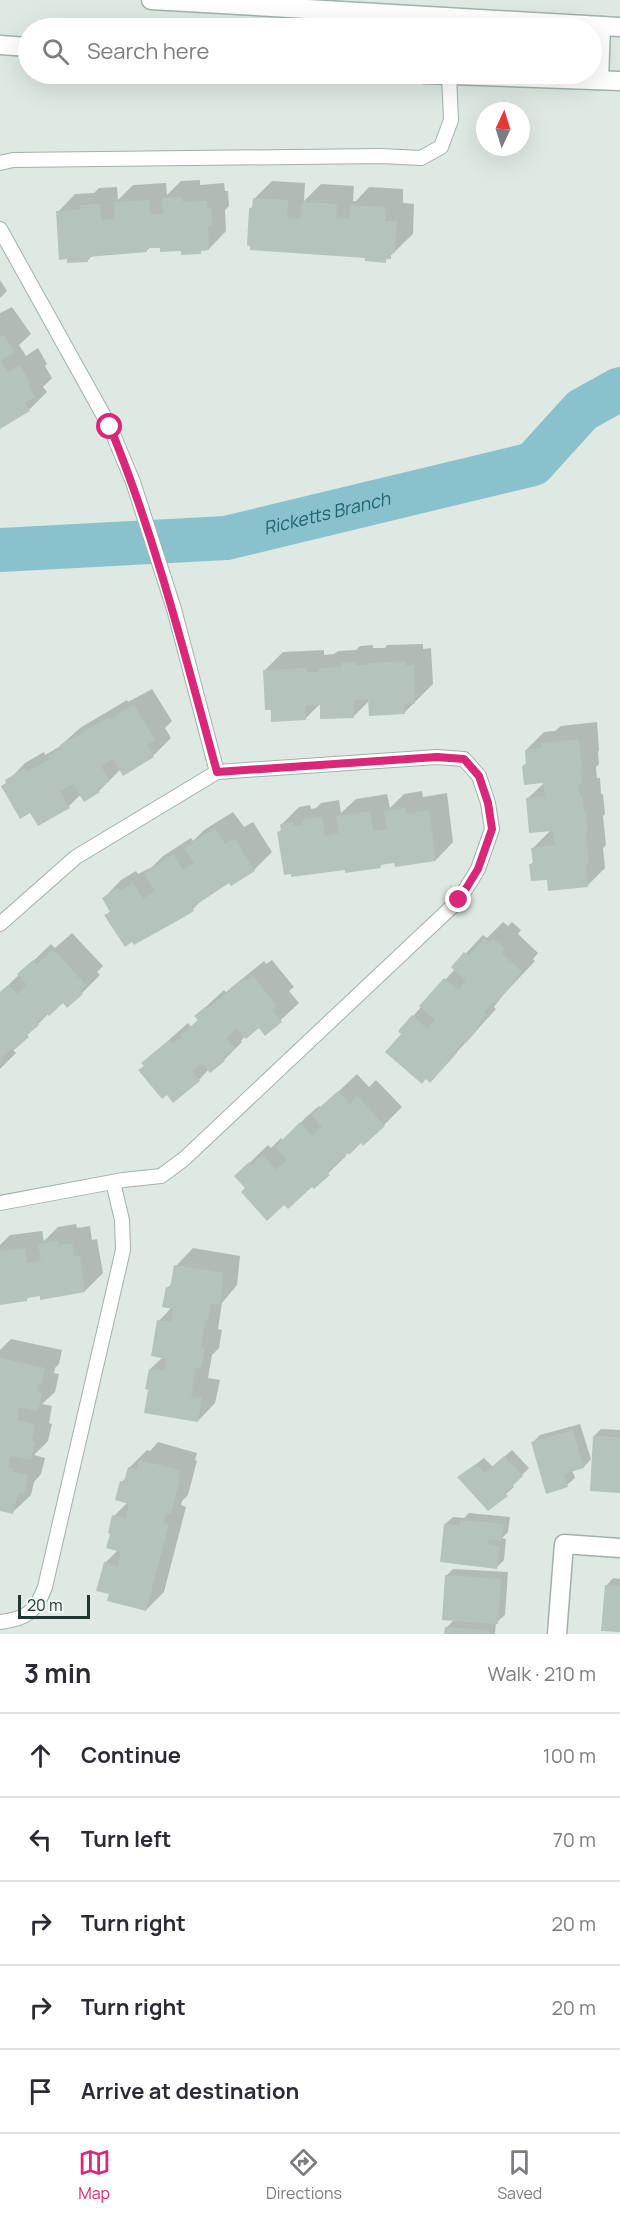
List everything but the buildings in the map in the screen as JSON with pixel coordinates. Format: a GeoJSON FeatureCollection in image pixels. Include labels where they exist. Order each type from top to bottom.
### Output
{"type":"FeatureCollection","features":[{"type":"Feature","properties":{"kind":"main road"},"geometry":{"type":"LineString","coordinates":[[151,0],[463,18]]}},
{"type":"Feature","properties":{"kind":"main road"},"geometry":{"type":"LineString","coordinates":[[602,26],[620,27]]}},
{"type":"Feature","properties":{"kind":"main road"},"geometry":{"type":"LineString","coordinates":[[0,45],[18,46]]}},
{"type":"Feature","properties":{"kind":"main road"},"geometry":{"type":"LineString","coordinates":[[602,80],[620,81]]}},
{"type":"Feature","properties":{"kind":"main road"},"geometry":{"type":"LineString","coordinates":[[557,1634],[564,1544],[620,1548]]}},
{"type":"Feature","properties":{"kind":"lane"},"geometry":{"type":"LineString","coordinates":[[0,163],[13,160],[381,156],[421,158],[441,147],[451,120],[449,84]]}},
{"type":"Feature","properties":{"kind":"lane"},"geometry":{"type":"LineString","coordinates":[[0,229],[110,427],[133,482],[174,609],[217,772]]}},
{"type":"Feature","properties":{"kind":"lane"},"geometry":{"type":"LineString","coordinates":[[0,924],[76,857],[217,772],[437,757],[464,759],[479,776],[488,803],[492,829],[478,869],[459,900],[184,1159],[161,1176],[113,1182],[0,1203]]}},
{"type":"Feature","properties":{"kind":"lane"},"geometry":{"type":"LineString","coordinates":[[0,1622],[18,1620],[34,1610],[45,1587],[123,1250],[122,1220],[113,1182]]}},
{"type":"Feature","properties":{"kind":"waterway","name":"Ricketts Branch"},"geometry":{"type":"LineString","coordinates":[[0,550],[226,538],[533,464],[582,410],[620,389]]}},
{"type":"Feature","properties":{"kind":"route"},"geometry":{"type":"LineString","coordinates":[[110,427],[133,482],[174,609],[217,772],[437,757],[464,759],[479,776],[488,803],[492,829],[478,869],[459,900]]}}]}
